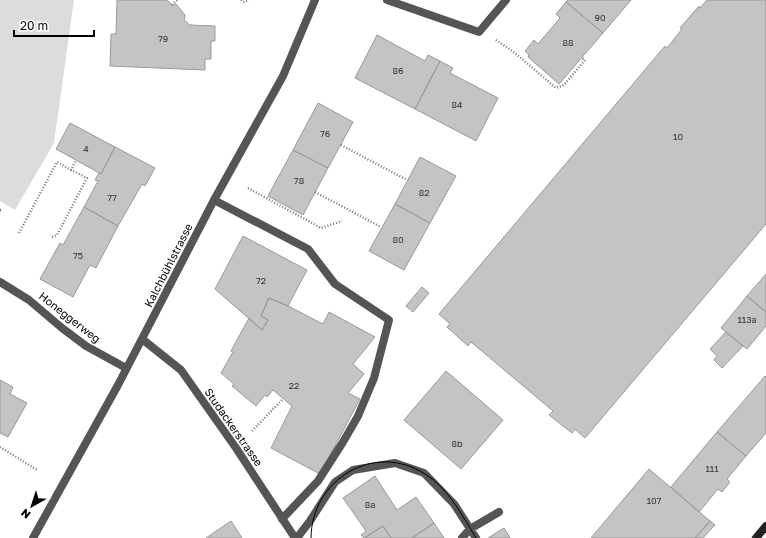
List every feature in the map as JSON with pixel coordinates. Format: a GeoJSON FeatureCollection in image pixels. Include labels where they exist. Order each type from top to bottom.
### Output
{"type":"FeatureCollection","features":[{"type":"Feature","properties":{"kind":"main road"},"geometry":{"type":"LineString","coordinates":[[756,538],[766,526]]}},
{"type":"Feature","properties":{"kind":"street","name":"Kalchbühlstrasse"},"geometry":{"type":"LineString","coordinates":[[33,538],[142,339],[214,200],[283,76],[315,0]]}},
{"type":"Feature","properties":{"kind":"street"},"geometry":{"type":"LineString","coordinates":[[387,0],[479,32],[506,0]]}},
{"type":"Feature","properties":{"kind":"street"},"geometry":{"type":"LineString","coordinates":[[214,200],[308,249],[336,284],[388,320],[374,378],[358,416],[318,481],[282,519]]}},
{"type":"Feature","properties":{"kind":"street","name":"Honeggerweg"},"geometry":{"type":"LineString","coordinates":[[0,282],[29,300],[86,346],[126,368]]}},
{"type":"Feature","properties":{"kind":"street","name":"Studackerstrasse"},"geometry":{"type":"LineString","coordinates":[[142,339],[181,370],[236,448],[296,538]]}},
{"type":"Feature","properties":{"kind":"street"},"geometry":{"type":"LineString","coordinates":[[296,538],[310,521],[335,482],[353,470],[395,463],[424,473],[454,504],[476,538]]}},
{"type":"Feature","properties":{"kind":"street"},"geometry":{"type":"LineString","coordinates":[[462,538],[470,529],[498,512]]}},
{"type":"Feature","properties":{"kind":"path"},"geometry":{"type":"LineString","coordinates":[[172,4],[177,0]]}},
{"type":"Feature","properties":{"kind":"path"},"geometry":{"type":"LineString","coordinates":[[241,0],[243,2],[249,0]]}},
{"type":"Feature","properties":{"kind":"path"},"geometry":{"type":"LineString","coordinates":[[481,29],[516,53],[556,88],[564,85],[585,60],[582,58]]}},
{"type":"Feature","properties":{"kind":"path"},"geometry":{"type":"LineString","coordinates":[[341,145],[407,180]]}},
{"type":"Feature","properties":{"kind":"path"},"geometry":{"type":"LineString","coordinates":[[71,170],[76,160]]}},
{"type":"Feature","properties":{"kind":"path"},"geometry":{"type":"LineString","coordinates":[[19,233],[57,162],[88,178],[58,235],[52,237]]}},
{"type":"Feature","properties":{"kind":"path"},"geometry":{"type":"LineString","coordinates":[[248,188],[321,228],[342,221]]}},
{"type":"Feature","properties":{"kind":"path"},"geometry":{"type":"LineString","coordinates":[[316,192],[381,227]]}},
{"type":"Feature","properties":{"kind":"path"},"geometry":{"type":"LineString","coordinates":[[252,431],[283,399]]}},
{"type":"Feature","properties":{"kind":"path"},"geometry":{"type":"LineString","coordinates":[[0,447],[37,470]]}},
{"type":"Feature","properties":{"kind":"shaded area"},"geometry":{"type":"Polygon","coordinates":[[[0,0],[74,0],[54,143],[15,210],[0,201],[0,0]]]}},
{"type":"Feature","properties":{"kind":"building"},"geometry":{"type":"Polygon","coordinates":[[[117,0],[167,0],[172,5],[176,4],[185,15],[184,20],[190,25],[215,26],[215,41],[211,41],[211,59],[205,59],[205,70],[110,66],[111,34],[116,34],[117,0]]]}},
{"type":"Feature","properties":{"kind":"building"},"geometry":{"type":"Polygon","coordinates":[[[568,0],[631,0],[603,33],[566,2],[568,0]]]}},
{"type":"Feature","properties":{"kind":"building"},"geometry":{"type":"Polygon","coordinates":[[[707,0],[766,0],[766,224],[585,438],[575,429],[572,433],[549,415],[553,411],[471,342],[468,346],[447,327],[450,324],[439,314],[665,46],[667,48],[682,29],[680,28],[699,6],[700,8],[707,0]]]}},
{"type":"Feature","properties":{"kind":"building"},"geometry":{"type":"Polygon","coordinates":[[[566,2],[603,33],[559,84],[528,57],[529,55],[525,51],[534,40],[538,44],[560,18],[556,14],[566,2]]]}},
{"type":"Feature","properties":{"kind":"building"},"geometry":{"type":"Polygon","coordinates":[[[377,35],[425,61],[428,55],[440,61],[415,109],[355,78],[377,35]]]}},
{"type":"Feature","properties":{"kind":"building"},"geometry":{"type":"Polygon","coordinates":[[[440,61],[453,68],[450,73],[498,98],[476,141],[415,109],[440,61]]]}},
{"type":"Feature","properties":{"kind":"building"},"geometry":{"type":"Polygon","coordinates":[[[318,103],[353,122],[328,168],[293,150],[318,103]]]}},
{"type":"Feature","properties":{"kind":"building"},"geometry":{"type":"Polygon","coordinates":[[[70,123],[115,147],[101,174],[56,149],[70,123]]]}},
{"type":"Feature","properties":{"kind":"building"},"geometry":{"type":"Polygon","coordinates":[[[115,147],[155,168],[145,186],[142,184],[118,226],[84,207],[98,181],[95,180],[99,173],[101,174],[115,147]]]}},
{"type":"Feature","properties":{"kind":"building"},"geometry":{"type":"Polygon","coordinates":[[[293,150],[328,168],[303,215],[268,196],[293,150]]]}},
{"type":"Feature","properties":{"kind":"building"},"geometry":{"type":"Polygon","coordinates":[[[420,157],[456,176],[430,223],[395,204],[420,157]]]}},
{"type":"Feature","properties":{"kind":"building"},"geometry":{"type":"Polygon","coordinates":[[[395,204],[430,223],[404,270],[369,251],[395,204]]]}},
{"type":"Feature","properties":{"kind":"building"},"geometry":{"type":"Polygon","coordinates":[[[84,207],[118,226],[96,268],[90,265],[73,297],[40,279],[60,243],[63,245],[84,207]]]}},
{"type":"Feature","properties":{"kind":"building"},"geometry":{"type":"Polygon","coordinates":[[[243,236],[307,270],[288,306],[269,298],[261,316],[268,320],[262,330],[215,289],[243,236]]]}},
{"type":"Feature","properties":{"kind":"building"},"geometry":{"type":"Polygon","coordinates":[[[766,274],[766,312],[747,296],[766,274]]]}},
{"type":"Feature","properties":{"kind":"building"},"geometry":{"type":"Polygon","coordinates":[[[422,287],[429,293],[413,312],[406,306],[422,287]]]}},
{"type":"Feature","properties":{"kind":"building"},"geometry":{"type":"Polygon","coordinates":[[[747,296],[766,312],[766,326],[747,349],[721,328],[747,296]]]}},
{"type":"Feature","properties":{"kind":"building"},"geometry":{"type":"Polygon","coordinates":[[[269,298],[323,324],[329,312],[375,337],[353,364],[364,374],[348,393],[360,399],[320,474],[271,448],[292,406],[273,390],[267,397],[265,395],[256,406],[232,386],[234,384],[221,373],[249,318],[262,330],[268,320],[261,316],[269,298]]]}},
{"type":"Feature","properties":{"kind":"building"},"geometry":{"type":"Polygon","coordinates":[[[726,332],[743,346],[722,368],[714,360],[717,356],[710,349],[726,332]]]}},
{"type":"Feature","properties":{"kind":"building"},"geometry":{"type":"Polygon","coordinates":[[[446,371],[503,420],[461,469],[404,420],[446,371]]]}},
{"type":"Feature","properties":{"kind":"building"},"geometry":{"type":"Polygon","coordinates":[[[765,376],[766,433],[746,456],[717,432],[765,376]]]}},
{"type":"Feature","properties":{"kind":"building"},"geometry":{"type":"Polygon","coordinates":[[[0,380],[13,387],[10,394],[27,403],[8,437],[0,433],[0,380]]]}},
{"type":"Feature","properties":{"kind":"building"},"geometry":{"type":"Polygon","coordinates":[[[717,432],[746,456],[727,479],[730,482],[722,492],[718,489],[699,512],[671,487],[717,432]]]}},
{"type":"Feature","properties":{"kind":"building"},"geometry":{"type":"Polygon","coordinates":[[[649,469],[710,521],[695,538],[591,538],[649,469]]]}},
{"type":"Feature","properties":{"kind":"building"},"geometry":{"type":"Polygon","coordinates":[[[375,476],[397,510],[416,497],[434,523],[412,538],[391,538],[383,526],[364,538],[361,535],[366,531],[343,498],[375,476]]]}},
{"type":"Feature","properties":{"kind":"building"},"geometry":{"type":"Polygon","coordinates":[[[231,521],[242,538],[206,538],[231,521]]]}},
{"type":"Feature","properties":{"kind":"building"},"geometry":{"type":"Polygon","coordinates":[[[710,521],[715,525],[703,538],[695,538],[710,521]]]}},
{"type":"Feature","properties":{"kind":"building"},"geometry":{"type":"Polygon","coordinates":[[[434,523],[444,538],[412,538],[434,523]]]}},
{"type":"Feature","properties":{"kind":"building"},"geometry":{"type":"Polygon","coordinates":[[[383,526],[391,538],[365,538],[383,526]]]}},
{"type":"Feature","properties":{"kind":"building"},"geometry":{"type":"Polygon","coordinates":[[[504,528],[510,538],[488,538],[504,528]]]}},
{"type":"Feature","properties":{"kind":"tram line"},"geometry":{"type":"LineString","coordinates":[[311,538],[314,517],[322,499],[334,484],[349,472],[367,464],[386,462],[405,465],[425,474],[433,480],[448,494],[476,538]]}}]}
